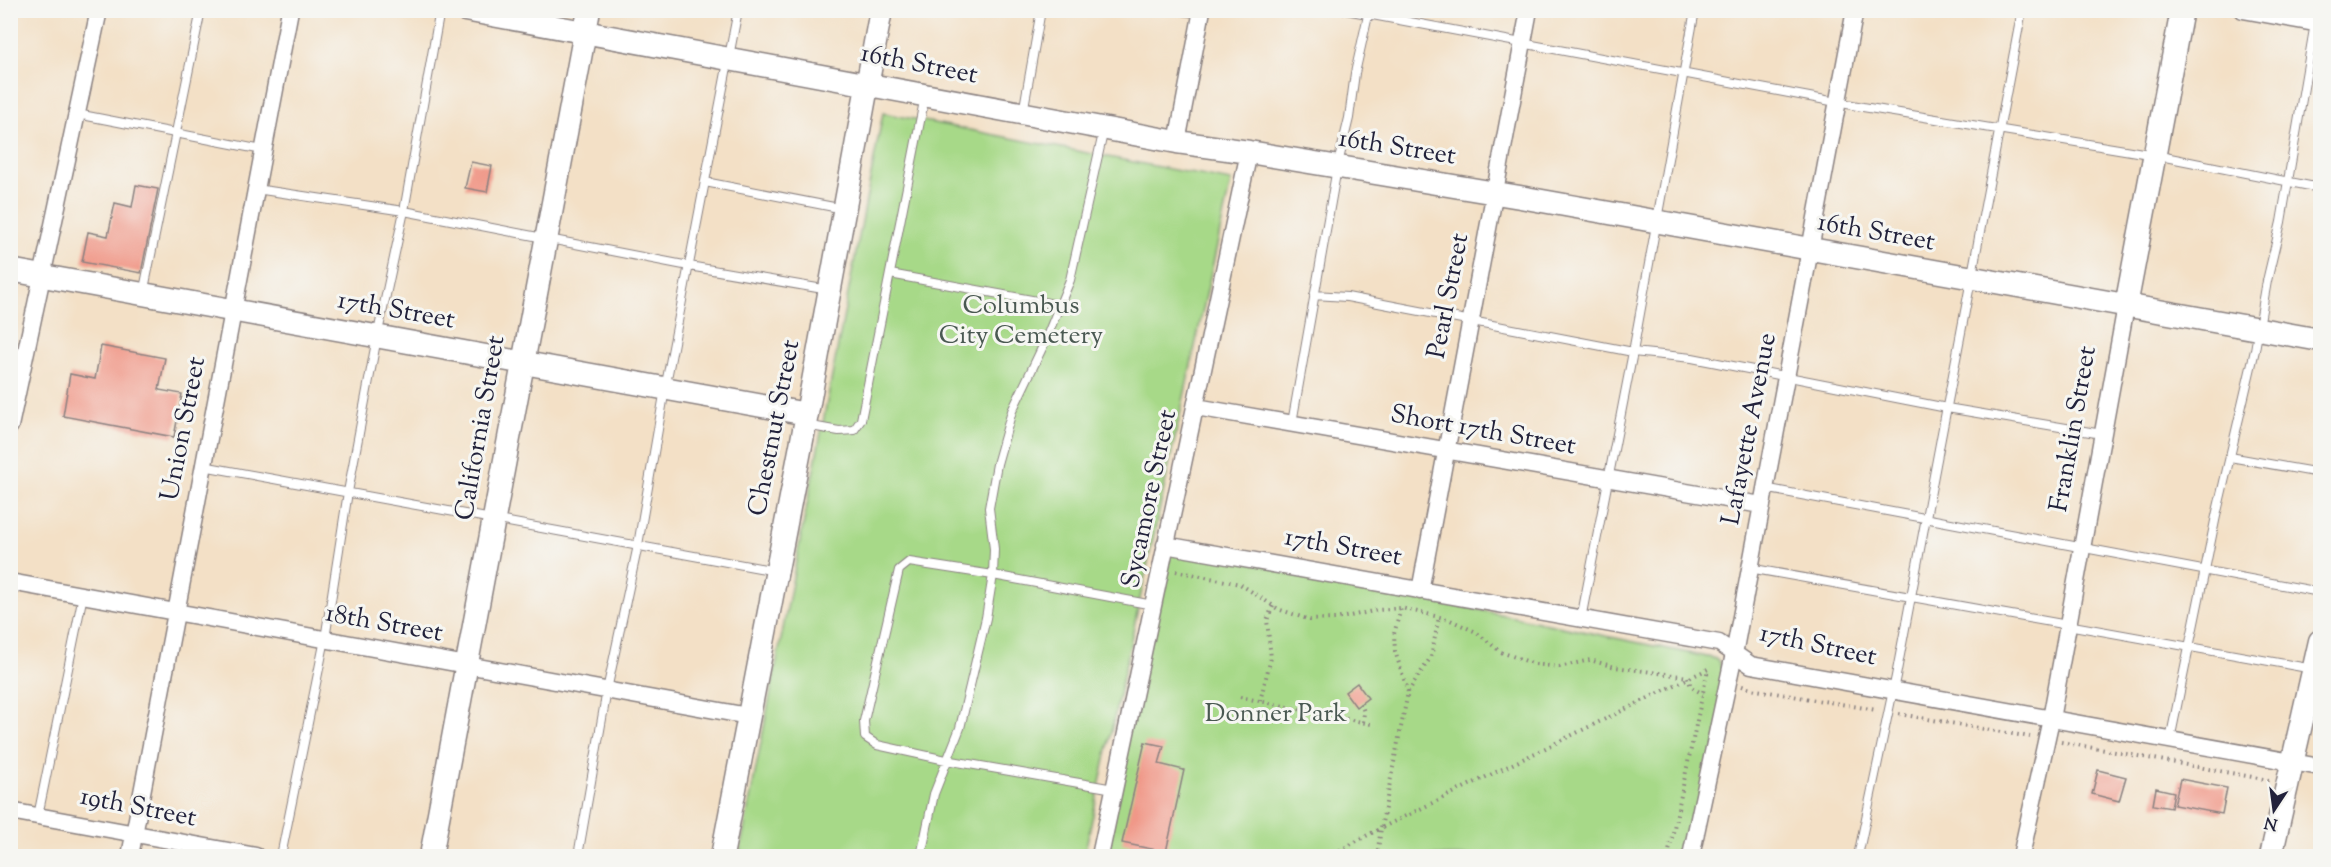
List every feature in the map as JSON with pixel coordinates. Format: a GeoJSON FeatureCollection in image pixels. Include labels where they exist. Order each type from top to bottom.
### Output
{"type":"FeatureCollection","features":[{"type":"Feature","properties":{"kind":"street"},"geometry":{"type":"LineString","coordinates":[[10,426],[99,10]]}},
{"type":"Feature","properties":{"kind":"street","name":"Union Street"},"geometry":{"type":"LineString","coordinates":[[130,856],[290,10]]}},
{"type":"Feature","properties":{"kind":"street","name":"16th Street"},"geometry":{"type":"LineString","coordinates":[[465,10],[587,21],[729,58],[1104,129],[1494,193],[2320,340]]}},
{"type":"Feature","properties":{"kind":"street","name":"Chestnut Street"},"geometry":{"type":"LineString","coordinates":[[722,856],[806,419],[881,10]]}},
{"type":"Feature","properties":{"kind":"street","name":"Pearl Street"},"geometry":{"type":"LineString","coordinates":[[1420,591],[1529,10]]}},
{"type":"Feature","properties":{"kind":"street","name":"Lafayette Avenue"},"geometry":{"type":"LineString","coordinates":[[1691,856],[1734,654],[1855,10]]}},
{"type":"Feature","properties":{"kind":"street","name":"Franklin Street"},"geometry":{"type":"LineString","coordinates":[[2021,856],[2051,718],[2182,10]]}},
{"type":"Feature","properties":{"kind":"street"},"geometry":{"type":"LineString","coordinates":[[2243,10],[2318,24]]}},
{"type":"Feature","properties":{"kind":"street"},"geometry":{"type":"LineString","coordinates":[[1177,142],[1201,12]]}},
{"type":"Feature","properties":{"kind":"street","name":"California Street"},"geometry":{"type":"LineString","coordinates":[[431,856],[587,21]]}},
{"type":"Feature","properties":{"kind":"street","name":"Sycamore Street"},"geometry":{"type":"LineString","coordinates":[[1100,856],[1249,152]]}},
{"type":"Feature","properties":{"kind":"street","name":"17th Street"},"geometry":{"type":"LineString","coordinates":[[10,270],[665,389],[806,419]]}},
{"type":"Feature","properties":{"kind":"street","name":"Short 17th Street"},"geometry":{"type":"LineString","coordinates":[[1196,407],[1609,478],[1762,496]]}},
{"type":"Feature","properties":{"kind":"street","name":"17th Street"},"geometry":{"type":"LineString","coordinates":[[1165,545],[1719,643],[1751,665],[2320,767]]}},
{"type":"Feature","properties":{"kind":"street","name":"18th Street"},"geometry":{"type":"LineString","coordinates":[[10,582],[748,716]]}},
{"type":"Feature","properties":{"kind":"street"},"geometry":{"type":"LineString","coordinates":[[2271,856],[2320,641]]}},
{"type":"Feature","properties":{"kind":"street","name":"19th Street"},"geometry":{"type":"LineString","coordinates":[[10,811],[256,856]]}},
{"type":"Feature","properties":{"kind":"lane"},"geometry":{"type":"LineString","coordinates":[[143,295],[201,10]]}},
{"type":"Feature","properties":{"kind":"lane"},"geometry":{"type":"LineString","coordinates":[[281,856],[325,639],[348,492],[377,337],[404,211],[440,10]]}},
{"type":"Feature","properties":{"kind":"lane"},"geometry":{"type":"LineString","coordinates":[[578,856],[607,690],[638,545],[665,389],[738,10]]}},
{"type":"Feature","properties":{"kind":"lane"},"geometry":{"type":"LineString","coordinates":[[1023,113],[1041,10]]}},
{"type":"Feature","properties":{"kind":"lane"},"geometry":{"type":"LineString","coordinates":[[1177,10],[1201,12]]}},
{"type":"Feature","properties":{"kind":"lane"},"geometry":{"type":"LineString","coordinates":[[1346,10],[1838,102],[2155,155],[2320,188]]}},
{"type":"Feature","properties":{"kind":"lane"},"geometry":{"type":"LineString","coordinates":[[1581,619],[1633,352],[1695,10]]}},
{"type":"Feature","properties":{"kind":"lane"},"geometry":{"type":"LineString","coordinates":[[1858,856],[1893,691],[2022,10]]}},
{"type":"Feature","properties":{"kind":"lane"},"geometry":{"type":"LineString","coordinates":[[1292,423],[1337,168],[1369,13]]}},
{"type":"Feature","properties":{"kind":"lane"},"geometry":{"type":"LineString","coordinates":[[2170,740],[2205,569],[2259,329],[2318,24]]}},
{"type":"Feature","properties":{"kind":"lane"},"geometry":{"type":"LineString","coordinates":[[806,419],[839,431],[854,430],[861,420],[925,95]]}},
{"type":"Feature","properties":{"kind":"lane"},"geometry":{"type":"LineString","coordinates":[[77,114],[263,150]]}},
{"type":"Feature","properties":{"kind":"lane"},"geometry":{"type":"LineString","coordinates":[[921,856],[934,794],[960,728],[986,618],[993,575],[994,549],[989,508],[996,464],[1012,411],[1070,280],[1104,129]]}},
{"type":"Feature","properties":{"kind":"lane"},"geometry":{"type":"LineString","coordinates":[[705,182],[844,209]]}},
{"type":"Feature","properties":{"kind":"lane"},"geometry":{"type":"LineString","coordinates":[[256,189],[404,211],[689,266],[830,290]]}},
{"type":"Feature","properties":{"kind":"lane"},"geometry":{"type":"LineString","coordinates":[[890,274],[1059,305]]}},
{"type":"Feature","properties":{"kind":"lane"},"geometry":{"type":"LineString","coordinates":[[1314,295],[1347,297],[1633,352],[1692,358],[1947,408],[2102,434]]}},
{"type":"Feature","properties":{"kind":"lane"},"geometry":{"type":"LineString","coordinates":[[2230,457],[2320,473]]}},
{"type":"Feature","properties":{"kind":"lane"},"geometry":{"type":"LineString","coordinates":[[203,466],[776,571]]}},
{"type":"Feature","properties":{"kind":"lane"},"geometry":{"type":"LineString","coordinates":[[1762,496],[1926,518],[2320,591]]}},
{"type":"Feature","properties":{"kind":"lane"},"geometry":{"type":"LineString","coordinates":[[1114,789],[946,760],[878,745],[866,737],[864,721],[899,570],[909,562],[1153,605]]}},
{"type":"Feature","properties":{"kind":"lane"},"geometry":{"type":"LineString","coordinates":[[1749,568],[2314,669]]}},
{"type":"Feature","properties":{"kind":"lane"},"geometry":{"type":"LineString","coordinates":[[38,816],[83,595]]}},
{"type":"Feature","properties":{"kind":"path"},"geometry":{"type":"LineString","coordinates":[[1158,580],[1173,583],[1176,570],[1233,582],[1240,584],[1274,606],[1310,620],[1336,619],[1378,610],[1401,608],[1439,617],[1476,632],[1501,652],[1535,664],[1559,666],[1590,660],[1615,667],[1688,677]]}},
{"type":"Feature","properties":{"kind":"path"},"geometry":{"type":"LineString","coordinates":[[1260,701],[1271,658],[1267,620],[1274,606]]}},
{"type":"Feature","properties":{"kind":"path"},"geometry":{"type":"LineString","coordinates":[[1401,608],[1394,634],[1395,651],[1408,692]]}},
{"type":"Feature","properties":{"kind":"path"},"geometry":{"type":"LineString","coordinates":[[1377,856],[1408,692],[1431,657],[1439,617]]}},
{"type":"Feature","properties":{"kind":"path"},"geometry":{"type":"LineString","coordinates":[[1329,856],[1381,828],[1708,669],[1668,856]]}},
{"type":"Feature","properties":{"kind":"path"},"geometry":{"type":"LineString","coordinates":[[1688,677],[1692,687],[1703,694]]}},
{"type":"Feature","properties":{"kind":"path"},"geometry":{"type":"LineString","coordinates":[[1240,697],[1371,724]]}},
{"type":"Feature","properties":{"kind":"path"},"geometry":{"type":"LineString","coordinates":[[1361,703],[1364,712],[1363,722]]}},
{"type":"Feature","properties":{"kind":"green space","name":"Columbus City Cemetery"},"geometry":{"type":"Polygon","coordinates":[[[883,113],[1231,181],[1084,856],[739,856],[883,113]]]}},
{"type":"Feature","properties":{"kind":"green space","name":"Donner Park"},"geometry":{"type":"Polygon","coordinates":[[[1165,545],[1717,659],[1729,681],[1691,856],[1099,856],[1165,545]]]}},
{"type":"Feature","properties":{"kind":"building"},"geometry":{"type":"Polygon","coordinates":[[[471,162],[492,166],[487,192],[465,188],[471,162]]]}},
{"type":"Feature","properties":{"kind":"building"},"geometry":{"type":"Polygon","coordinates":[[[136,185],[158,189],[141,273],[82,262],[88,232],[108,236],[115,203],[132,207],[136,185]]]}},
{"type":"Feature","properties":{"kind":"building"},"geometry":{"type":"Polygon","coordinates":[[[101,346],[165,358],[159,390],[182,394],[174,437],[63,416],[70,374],[95,379],[101,346]]]}},
{"type":"Feature","properties":{"kind":"building"},"geometry":{"type":"Polygon","coordinates":[[[1357,683],[1368,698],[1356,707],[1345,692],[1357,683]]]}},
{"type":"Feature","properties":{"kind":"building"},"geometry":{"type":"Polygon","coordinates":[[[1145,742],[1164,746],[1159,764],[1184,770],[1166,852],[1122,843],[1145,742]]]}},
{"type":"Feature","properties":{"kind":"building"},"geometry":{"type":"Polygon","coordinates":[[[2098,770],[2126,777],[2119,801],[2092,794],[2098,770]]]}},
{"type":"Feature","properties":{"kind":"building"},"geometry":{"type":"Polygon","coordinates":[[[2180,779],[2227,788],[2222,814],[2174,805],[2180,779]]]}},
{"type":"Feature","properties":{"kind":"building"},"geometry":{"type":"Polygon","coordinates":[[[2156,788],[2174,792],[2171,808],[2153,805],[2156,788]]]}}]}
